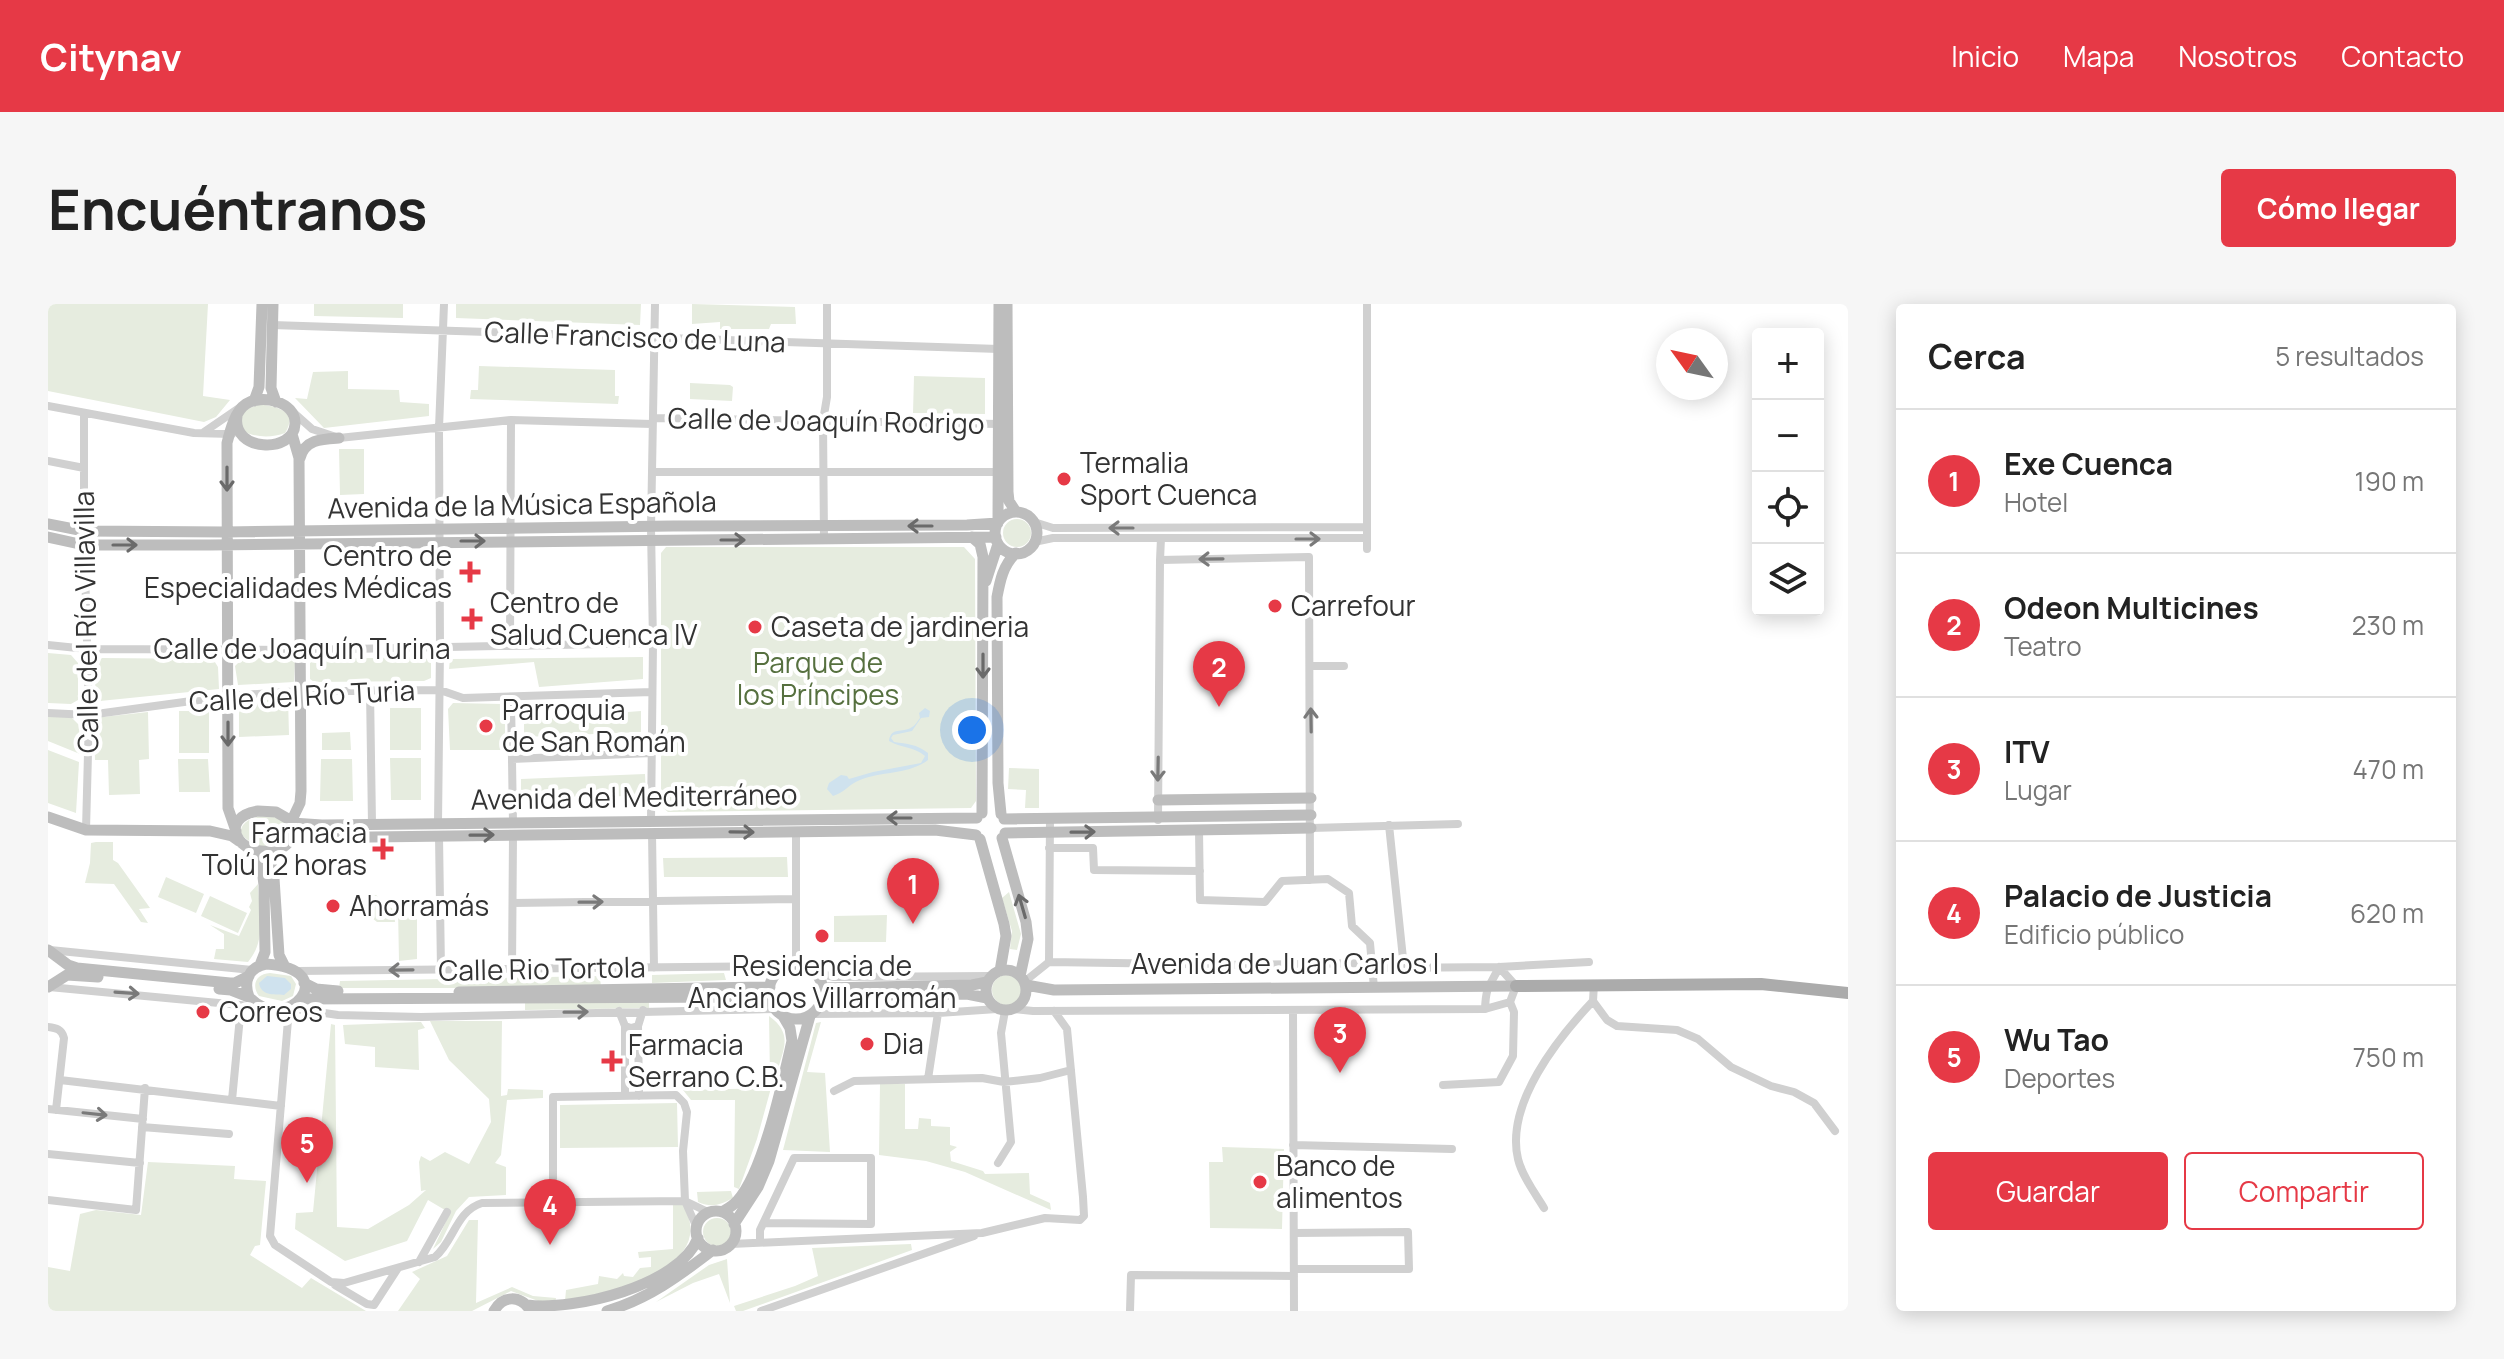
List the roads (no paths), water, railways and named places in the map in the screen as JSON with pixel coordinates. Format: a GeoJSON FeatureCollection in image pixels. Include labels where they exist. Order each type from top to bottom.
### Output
{"type":"FeatureCollection","features":[{"type":"Feature","properties":{"kind":"main road"},"geometry":{"type":"LineString","coordinates":[[1516,986],[1761,984],[1848,993]]}},
{"type":"Feature","properties":{"kind":"street"},"geometry":{"type":"LineString","coordinates":[[232,1100],[246,984],[265,952],[261,860],[250,850],[228,808],[226,449],[230,433],[259,387],[262,304]]}},
{"type":"Feature","properties":{"kind":"street"},"geometry":{"type":"LineString","coordinates":[[273,304],[271,388],[276,402]]}},
{"type":"Feature","properties":{"kind":"street"},"geometry":{"type":"LineString","coordinates":[[438,823],[439,428],[444,304]]}},
{"type":"Feature","properties":{"kind":"street"},"geometry":{"type":"LineString","coordinates":[[654,968],[651,534],[655,304]]}},
{"type":"Feature","properties":{"kind":"street"},"geometry":{"type":"LineString","coordinates":[[824,540],[823,421],[827,397],[827,304]]}},
{"type":"Feature","properties":{"kind":"street"},"geometry":{"type":"LineString","coordinates":[[983,589],[997,540],[998,523],[999,304]]}},
{"type":"Feature","properties":{"kind":"street"},"geometry":{"type":"LineString","coordinates":[[1007,304],[1008,492],[1016,512]]}},
{"type":"Feature","properties":{"kind":"street"},"geometry":{"type":"LineString","coordinates":[[1367,304],[1367,549]]}},
{"type":"Feature","properties":{"kind":"street","name":"Calle Francisco de Luna"},"geometry":{"type":"LineString","coordinates":[[272,325],[999,349]]}},
{"type":"Feature","properties":{"kind":"street"},"geometry":{"type":"LineString","coordinates":[[204,432],[244,407],[276,402],[285,405],[312,429],[339,438]]}},
{"type":"Feature","properties":{"kind":"street"},"geometry":{"type":"LineString","coordinates":[[48,406],[194,433],[230,433],[255,443],[279,443],[288,439],[295,424],[292,412]]}},
{"type":"Feature","properties":{"kind":"street"},"geometry":{"type":"LineString","coordinates":[[243,438],[237,429],[244,407]]}},
{"type":"Feature","properties":{"kind":"street","name":"Calle del Río Villavilla"},"geometry":{"type":"LineString","coordinates":[[84,414],[89,715],[86,830]]}},
{"type":"Feature","properties":{"kind":"street"},"geometry":{"type":"LineString","coordinates":[[510,646],[511,420]]}},
{"type":"Feature","properties":{"kind":"street","name":"Calle de Joaquín Rodrigo"},"geometry":{"type":"LineString","coordinates":[[339,438],[511,420],[999,424]]}},
{"type":"Feature","properties":{"kind":"street"},"geometry":{"type":"LineString","coordinates":[[204,432],[220,440],[226,449]]}},
{"type":"Feature","properties":{"kind":"street"},"geometry":{"type":"LineString","coordinates":[[292,434],[339,438]]}},
{"type":"Feature","properties":{"kind":"street"},"geometry":{"type":"LineString","coordinates":[[284,965],[279,955],[274,856],[292,838],[292,822],[300,803],[301,537],[299,458],[292,434]]}},
{"type":"Feature","properties":{"kind":"street"},"geometry":{"type":"LineString","coordinates":[[299,458],[306,445],[326,438]]}},
{"type":"Feature","properties":{"kind":"street"},"geometry":{"type":"LineString","coordinates":[[48,461],[84,468]]}},
{"type":"Feature","properties":{"kind":"street"},"geometry":{"type":"LineString","coordinates":[[652,472],[999,472]]}},
{"type":"Feature","properties":{"kind":"street"},"geometry":{"type":"LineString","coordinates":[[998,523],[1006,515],[1016,512],[1053,528],[1367,527]]}},
{"type":"Feature","properties":{"kind":"street"},"geometry":{"type":"LineString","coordinates":[[997,540],[1006,551],[1016,553],[1027,550],[1037,532],[1034,522]]}},
{"type":"Feature","properties":{"kind":"street","name":"Avenida de la Música Española"},"geometry":{"type":"LineString","coordinates":[[48,537],[84,545],[227,538],[651,534],[824,526],[998,523]]}},
{"type":"Feature","properties":{"kind":"street","name":"Avenida de la Música Española"},"geometry":{"type":"LineString","coordinates":[[48,524],[84,531],[227,538]]}},
{"type":"Feature","properties":{"kind":"street","name":"Avenida de la Música Española"},"geometry":{"type":"LineString","coordinates":[[651,534],[824,540],[972,537],[997,540]]}},
{"type":"Feature","properties":{"kind":"street"},"geometry":{"type":"LineString","coordinates":[[972,537],[983,550],[979,816],[974,826],[1006,936],[987,998]]}},
{"type":"Feature","properties":{"kind":"street"},"geometry":{"type":"LineString","coordinates":[[1034,542],[1053,538],[1367,538]]}},
{"type":"Feature","properties":{"kind":"street"},"geometry":{"type":"LineString","coordinates":[[1158,824],[1161,538]]}},
{"type":"Feature","properties":{"kind":"street"},"geometry":{"type":"LineString","coordinates":[[1016,553],[1005,568],[997,597],[998,783],[1004,836],[1026,922],[1028,939],[1024,988],[1033,1011]]}},
{"type":"Feature","properties":{"kind":"street"},"geometry":{"type":"LineString","coordinates":[[1160,560],[1309,557],[1310,880]]}},
{"type":"Feature","properties":{"kind":"street","name":"Calle de Joaquín Turina"},"geometry":{"type":"LineString","coordinates":[[48,645],[87,649],[300,650],[653,643]]}},
{"type":"Feature","properties":{"kind":"street"},"geometry":{"type":"LineString","coordinates":[[1310,666],[1344,666]]}},
{"type":"Feature","properties":{"kind":"street"},"geometry":{"type":"LineString","coordinates":[[370,690],[372,824]]}},
{"type":"Feature","properties":{"kind":"street","name":"Calle del Río Turia"},"geometry":{"type":"LineString","coordinates":[[48,713],[89,715],[228,696],[301,691],[440,690],[463,698],[652,692]]}},
{"type":"Feature","properties":{"kind":"street"},"geometry":{"type":"LineString","coordinates":[[511,698],[512,969]]}},
{"type":"Feature","properties":{"kind":"street"},"geometry":{"type":"LineString","coordinates":[[512,759],[651,753]]}},
{"type":"Feature","properties":{"kind":"street"},"geometry":{"type":"LineString","coordinates":[[1158,800],[1311,798]]}},
{"type":"Feature","properties":{"kind":"street"},"geometry":{"type":"LineString","coordinates":[[210,831],[227,835],[250,812],[273,811],[292,822]]}},
{"type":"Feature","properties":{"kind":"street"},"geometry":{"type":"LineString","coordinates":[[979,816],[991,811],[1002,816],[1158,824],[1199,830],[1458,824]]}},
{"type":"Feature","properties":{"kind":"street"},"geometry":{"type":"LineString","coordinates":[[978,837],[991,843],[1004,836],[1049,832],[1311,815]]}},
{"type":"Feature","properties":{"kind":"street","name":"Avenida del Mediterráneo"},"geometry":{"type":"LineString","coordinates":[[292,838],[439,836],[513,829],[979,816]]}},
{"type":"Feature","properties":{"kind":"street"},"geometry":{"type":"LineString","coordinates":[[48,817],[86,830],[210,831],[237,828]]}},
{"type":"Feature","properties":{"kind":"street"},"geometry":{"type":"LineString","coordinates":[[998,1163],[1011,1142],[1001,1033],[1005,1010],[1049,962],[1050,818]]}},
{"type":"Feature","properties":{"kind":"street","name":"Avenida del Mediterráneo"},"geometry":{"type":"LineString","coordinates":[[292,822],[438,823],[513,829]]}},
{"type":"Feature","properties":{"kind":"street"},"geometry":{"type":"LineString","coordinates":[[1389,825],[1404,968]]}},
{"type":"Feature","properties":{"kind":"street","name":"Avenida del Mediterráneo"},"geometry":{"type":"LineString","coordinates":[[652,827],[796,833],[935,830],[978,837]]}},
{"type":"Feature","properties":{"kind":"street"},"geometry":{"type":"LineString","coordinates":[[1199,830],[1200,900],[1265,902],[1282,881],[1328,879],[1349,893],[1352,926],[1370,943],[1374,988]]}},
{"type":"Feature","properties":{"kind":"street"},"geometry":{"type":"LineString","coordinates":[[792,966],[796,833]]}},
{"type":"Feature","properties":{"kind":"street"},"geometry":{"type":"LineString","coordinates":[[439,836],[441,970]]}},
{"type":"Feature","properties":{"kind":"street"},"geometry":{"type":"LineString","coordinates":[[1049,848],[1093,848],[1094,870],[1200,871]]}},
{"type":"Feature","properties":{"kind":"street"},"geometry":{"type":"LineString","coordinates":[[250,850],[265,852],[280,849]]}},
{"type":"Feature","properties":{"kind":"street"},"geometry":{"type":"LineString","coordinates":[[513,903],[795,899]]}},
{"type":"Feature","properties":{"kind":"street"},"geometry":{"type":"LineString","coordinates":[[48,950],[77,968],[230,983],[253,970]]}},
{"type":"Feature","properties":{"kind":"street"},"geometry":{"type":"LineString","coordinates":[[48,950],[253,970],[284,965],[298,971],[304,983],[301,999]]}},
{"type":"Feature","properties":{"kind":"street"},"geometry":{"type":"LineString","coordinates":[[51,986],[61,968],[58,958]]}},
{"type":"Feature","properties":{"kind":"street"},"geometry":{"type":"LineString","coordinates":[[1049,962],[1231,965],[1372,963],[1383,968],[1589,962]]}},
{"type":"Feature","properties":{"kind":"street"},"geometry":{"type":"LineString","coordinates":[[493,1311],[508,1299],[519,1299],[529,1308],[558,1310],[597,1303],[630,1292],[678,1265],[691,1253],[702,1218],[735,1203],[744,1192],[766,1140],[792,1041],[790,1028],[776,1009],[770,987],[776,974],[792,966],[809,967],[817,973],[834,977],[993,976]]}},
{"type":"Feature","properties":{"kind":"street","name":"Calle Rio Tortola"},"geometry":{"type":"LineString","coordinates":[[298,971],[792,966]]}},
{"type":"Feature","properties":{"kind":"street"},"geometry":{"type":"LineString","coordinates":[[1443,1085],[1499,1082],[1513,1056],[1514,1012],[1510,1002],[1516,986],[1499,967]]}},
{"type":"Feature","properties":{"kind":"street"},"geometry":{"type":"LineString","coordinates":[[1485,1009],[1487,986],[1499,967]]}},
{"type":"Feature","properties":{"kind":"street","name":"Avenida de Juan Carlos I"},"geometry":{"type":"LineString","coordinates":[[824,992],[972,985],[1010,970],[1024,988],[1054,990],[1516,986]]}},
{"type":"Feature","properties":{"kind":"street"},"geometry":{"type":"LineString","coordinates":[[734,1224],[765,1170],[811,1015],[821,1005],[824,992],[817,973]]}},
{"type":"Feature","properties":{"kind":"street"},"geometry":{"type":"LineString","coordinates":[[51,986],[67,975],[93,977],[219,989],[263,1007],[366,1016],[776,1009]]}},
{"type":"Feature","properties":{"kind":"street"},"geometry":{"type":"LineString","coordinates":[[304,983],[324,990],[374,993],[758,998],[795,1019],[811,1015],[1005,1010],[1485,1009],[1510,1002]]}},
{"type":"Feature","properties":{"kind":"street"},"geometry":{"type":"LineString","coordinates":[[1544,1208],[1518,1158],[1519,1115],[1527,1090],[1569,1027],[1593,1001],[1594,984]]}},
{"type":"Feature","properties":{"kind":"street"},"geometry":{"type":"LineString","coordinates":[[398,1268],[374,1305],[367,1304],[275,1245],[270,1236],[289,1008],[301,999],[770,987]]}},
{"type":"Feature","properties":{"kind":"street"},"geometry":{"type":"LineString","coordinates":[[824,992],[967,994],[987,998],[1005,1010]]}},
{"type":"Feature","properties":{"kind":"street"},"geometry":{"type":"LineString","coordinates":[[1593,1001],[1607,1020],[1617,1026],[1677,1030],[1698,1039],[1731,1067],[1814,1103],[1835,1131]]}},
{"type":"Feature","properties":{"kind":"street"},"geometry":{"type":"LineString","coordinates":[[639,1096],[638,1026],[643,1010]]}},
{"type":"Feature","properties":{"kind":"street"},"geometry":{"type":"LineString","coordinates":[[1293,1010],[1294,1311]]}},
{"type":"Feature","properties":{"kind":"street"},"geometry":{"type":"LineString","coordinates":[[619,1011],[625,1026],[625,1096]]}},
{"type":"Feature","properties":{"kind":"street"},"geometry":{"type":"LineString","coordinates":[[761,1311],[982,1233],[1037,1219],[1080,1220],[1084,1216],[1067,1029],[1054,1011]]}},
{"type":"Feature","properties":{"kind":"street"},"geometry":{"type":"LineString","coordinates":[[928,1079],[938,1013]]}},
{"type":"Feature","properties":{"kind":"street"},"geometry":{"type":"LineString","coordinates":[[625,1026],[638,1026]]}},
{"type":"Feature","properties":{"kind":"street"},"geometry":{"type":"LineString","coordinates":[[48,1027],[63,1033],[64,1048],[52,1110],[229,1134]]}},
{"type":"Feature","properties":{"kind":"street"},"geometry":{"type":"LineString","coordinates":[[834,1091],[854,1081],[982,1078],[1004,1082],[1040,1078],[1071,1070]]}},
{"type":"Feature","properties":{"kind":"street"},"geometry":{"type":"LineString","coordinates":[[60,1080],[281,1106]]}},
{"type":"Feature","properties":{"kind":"street"},"geometry":{"type":"LineString","coordinates":[[48,1200],[136,1210],[145,1088]]}},
{"type":"Feature","properties":{"kind":"street"},"geometry":{"type":"LineString","coordinates":[[331,1282],[344,1283],[435,1257],[463,1214],[475,1205],[489,1202],[553,1203],[685,1201],[729,1216],[736,1234],[731,1244],[723,1250],[713,1250],[705,1247],[698,1233],[685,1201],[683,1151],[687,1112],[676,1095],[553,1097],[553,1203]]}},
{"type":"Feature","properties":{"kind":"street"},"geometry":{"type":"LineString","coordinates":[[1293,1145],[1452,1149]]}},
{"type":"Feature","properties":{"kind":"street"},"geometry":{"type":"LineString","coordinates":[[48,1154],[140,1163]]}},
{"type":"Feature","properties":{"kind":"street"},"geometry":{"type":"LineString","coordinates":[[760,1242],[760,1230],[794,1158],[871,1158],[871,1224],[765,1223]]}},
{"type":"Feature","properties":{"kind":"street"},"geometry":{"type":"LineString","coordinates":[[419,1262],[447,1212]]}},
{"type":"Feature","properties":{"kind":"street"},"geometry":{"type":"LineString","coordinates":[[1130,1311],[1131,1275],[1409,1269],[1408,1232],[1294,1233]]}},
{"type":"Feature","properties":{"kind":"street"},"geometry":{"type":"LineString","coordinates":[[731,1244],[982,1233]]}},
{"type":"Feature","properties":{"kind":"street"},"geometry":{"type":"LineString","coordinates":[[932,1234],[934,1249]]}},
{"type":"Feature","properties":{"kind":"street"},"geometry":{"type":"LineString","coordinates":[[911,1235],[918,1240],[920,1254]]}},
{"type":"Feature","properties":{"kind":"street"},"geometry":{"type":"LineString","coordinates":[[607,1311],[664,1287],[713,1250]]}},
{"type":"Feature","properties":{"kind":"water"},"geometry":{"type":"Polygon","coordinates":[[[925,708],[930,711],[929,717],[921,718],[912,731],[891,738],[894,742],[924,750],[928,753],[928,760],[903,771],[860,780],[833,796],[827,789],[829,783],[841,775],[849,779],[921,763],[925,756],[889,741],[892,733],[915,725],[920,718],[919,713],[925,708]]]}},
{"type":"Feature","properties":{"kind":"water"},"geometry":{"type":"Polygon","coordinates":[[[267,976],[285,978],[291,989],[284,995],[265,992],[259,983],[267,976]]]}},
{"type":"Feature","properties":{"kind":"place","name":"Termalia Sport Cuenca"},"geometry":{"type":"Point","coordinates":[1064,479]}},
{"type":"Feature","properties":{"kind":"place","name":"Centro de Especialidades Médicas"},"geometry":{"type":"Point","coordinates":[470,572]}},
{"type":"Feature","properties":{"kind":"place","name":"Carrefour"},"geometry":{"type":"Point","coordinates":[1275,606]}},
{"type":"Feature","properties":{"kind":"place","name":"Centro de Salud Cuenca IV"},"geometry":{"type":"Point","coordinates":[472,619]}},
{"type":"Feature","properties":{"kind":"place","name":"Caseta de jardineria"},"geometry":{"type":"Point","coordinates":[755,627]}},
{"type":"Feature","properties":{"kind":"place","name":"Odeon Multicines"},"geometry":{"type":"Point","coordinates":[1219,707]}},
{"type":"Feature","properties":{"kind":"place","name":"Parroquia de San Román"},"geometry":{"type":"Point","coordinates":[486,726]}},
{"type":"Feature","properties":{"kind":"place","name":"Farmacia Tolú 12 horas"},"geometry":{"type":"Point","coordinates":[383,849]}},
{"type":"Feature","properties":{"kind":"place","name":"Ahorramás"},"geometry":{"type":"Point","coordinates":[333,906]}},
{"type":"Feature","properties":{"kind":"place","name":"Exe Cuenca"},"geometry":{"type":"Point","coordinates":[913,924]}},
{"type":"Feature","properties":{"kind":"place","name":"Residencia de Ancianos Villarromán"},"geometry":{"type":"Point","coordinates":[822,936]}},
{"type":"Feature","properties":{"kind":"place","name":"Correos"},"geometry":{"type":"Point","coordinates":[203,1012]}},
{"type":"Feature","properties":{"kind":"place","name":"Dia"},"geometry":{"type":"Point","coordinates":[867,1044]}},
{"type":"Feature","properties":{"kind":"place","name":"Farmacia Serrano C.B."},"geometry":{"type":"Point","coordinates":[612,1061]}},
{"type":"Feature","properties":{"kind":"place","name":"ITV"},"geometry":{"type":"Point","coordinates":[1340,1073]}},
{"type":"Feature","properties":{"kind":"place","name":"Banco de alimentos"},"geometry":{"type":"Point","coordinates":[1260,1182]}},
{"type":"Feature","properties":{"kind":"place","name":"Wu Tao"},"geometry":{"type":"Point","coordinates":[307,1183]}},
{"type":"Feature","properties":{"kind":"place","name":"Palacio de Justicia"},"geometry":{"type":"Point","coordinates":[550,1245]}},
{"type":"Feature","properties":{"kind":"park label","name":"Parque de los Príncipes"},"geometry":{"type":"Point","coordinates":[818,679]}}]}
